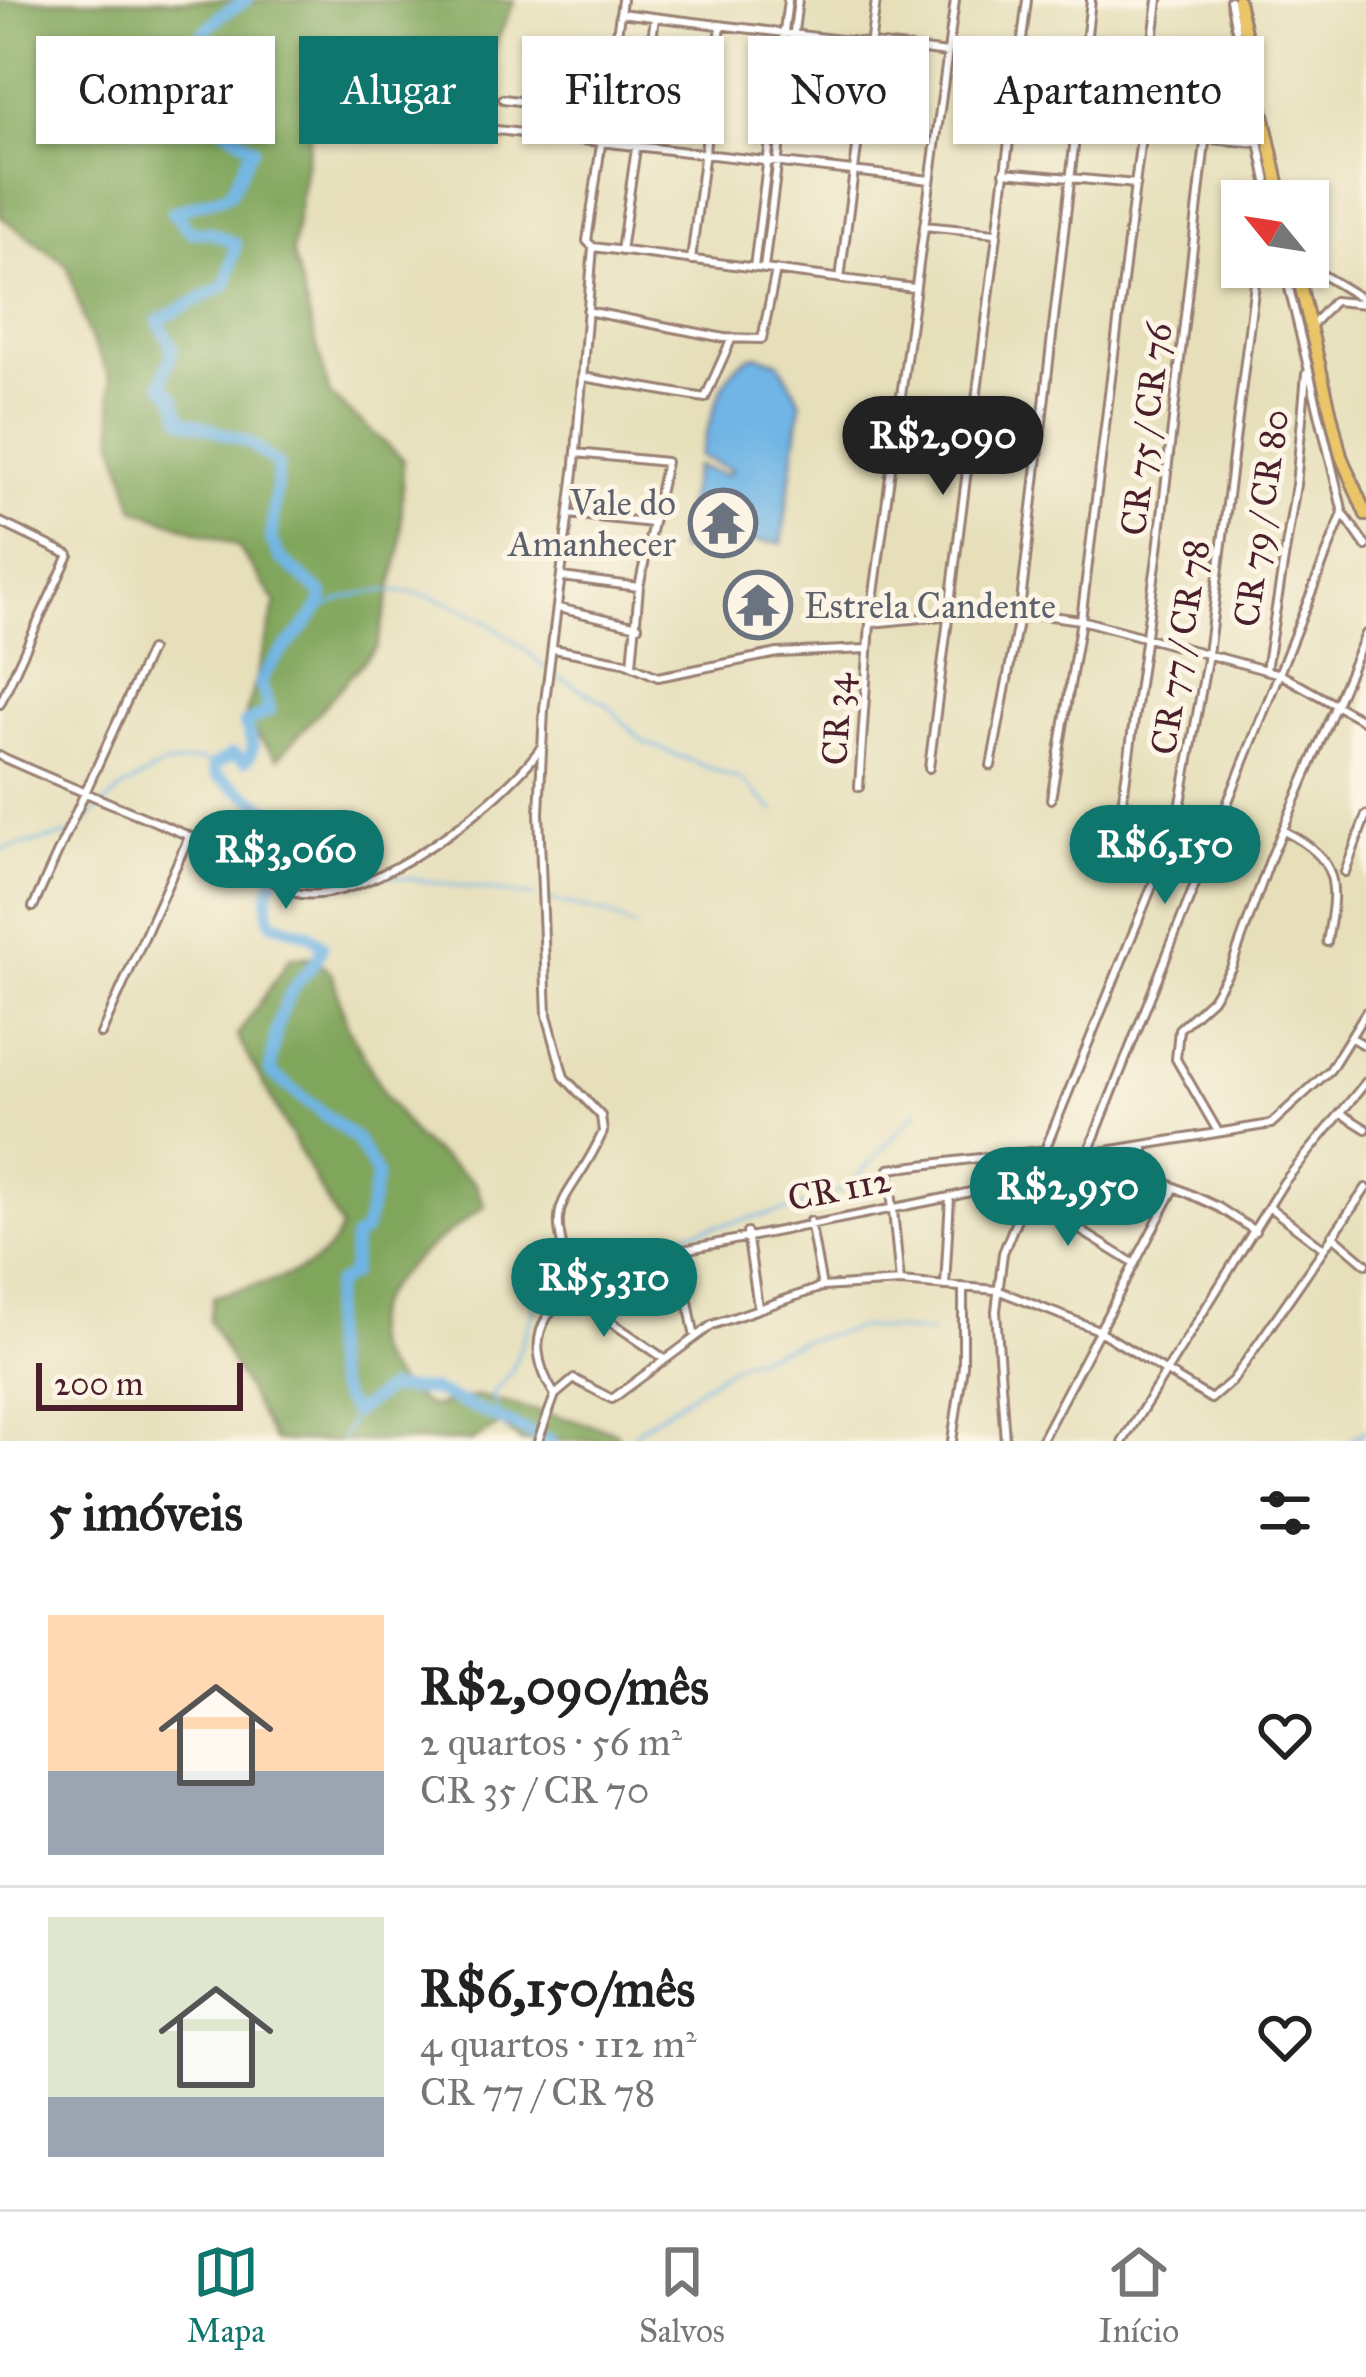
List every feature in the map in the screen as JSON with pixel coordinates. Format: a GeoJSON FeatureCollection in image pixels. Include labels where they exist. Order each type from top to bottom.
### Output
{"type":"FeatureCollection","features":[{"type":"Feature","properties":{"kind":"main road"},"geometry":{"type":"LineString","coordinates":[[1234,0],[1277,180]]}},
{"type":"Feature","properties":{"kind":"main road"},"geometry":{"type":"LineString","coordinates":[[1301,288],[1341,456],[1366,515]]}},
{"type":"Feature","properties":{"kind":"street"},"geometry":{"type":"LineString","coordinates":[[617,36],[622,0]]}},
{"type":"Feature","properties":{"kind":"street"},"geometry":{"type":"LineString","coordinates":[[754,267],[788,0]]}},
{"type":"Feature","properties":{"kind":"street"},"geometry":{"type":"LineString","coordinates":[[620,13],[793,36],[798,0]]}},
{"type":"Feature","properties":{"kind":"street"},"geometry":{"type":"LineString","coordinates":[[871,36],[876,0]]}},
{"type":"Feature","properties":{"kind":"street","name":"CR 34"},"geometry":{"type":"LineString","coordinates":[[859,787],[870,623],[955,0]]}},
{"type":"Feature","properties":{"kind":"street"},"geometry":{"type":"LineString","coordinates":[[929,768],[1027,0]]}},
{"type":"Feature","properties":{"kind":"street"},"geometry":{"type":"LineString","coordinates":[[991,766],[1020,611],[1091,0]]}},
{"type":"Feature","properties":{"kind":"street"},"geometry":{"type":"LineString","coordinates":[[1154,36],[1158,0]]}},
{"type":"Feature","properties":{"kind":"street"},"geometry":{"type":"LineString","coordinates":[[1234,0],[1237,36]]}},
{"type":"Feature","properties":{"kind":"street"},"geometry":{"type":"LineString","coordinates":[[621,251],[655,18]]}},
{"type":"Feature","properties":{"kind":"street"},"geometry":{"type":"LineString","coordinates":[[691,260],[721,26]]}},
{"type":"Feature","properties":{"kind":"street"},"geometry":{"type":"LineString","coordinates":[[929,52],[948,53]]}},
{"type":"Feature","properties":{"kind":"street"},"geometry":{"type":"LineString","coordinates":[[503,99],[522,101]]}},
{"type":"Feature","properties":{"kind":"street"},"geometry":{"type":"LineString","coordinates":[[601,144],[587,241],[593,247],[914,288]]}},
{"type":"Feature","properties":{"kind":"street"},"geometry":{"type":"LineString","coordinates":[[623,144],[930,180]]}},
{"type":"Feature","properties":{"kind":"street"},"geometry":{"type":"LineString","coordinates":[[764,268],[780,144]]}},
{"type":"Feature","properties":{"kind":"street"},"geometry":{"type":"LineString","coordinates":[[840,279],[858,144]]}},
{"type":"Feature","properties":{"kind":"street"},"geometry":{"type":"LineString","coordinates":[[1051,799],[1081,620],[1141,144]]}},
{"type":"Feature","properties":{"kind":"street","name":"CR 75 / CR 76"},"geometry":{"type":"LineString","coordinates":[[1112,841],[1120,819],[1145,638],[1208,144]]}},
{"type":"Feature","properties":{"kind":"street"},"geometry":{"type":"LineString","coordinates":[[1258,144],[1266,180]]}},
{"type":"Feature","properties":{"kind":"street"},"geometry":{"type":"LineString","coordinates":[[1004,172],[1136,184]]}},
{"type":"Feature","properties":{"kind":"street"},"geometry":{"type":"LineString","coordinates":[[924,226],[996,233]]}},
{"type":"Feature","properties":{"kind":"street"},"geometry":{"type":"LineString","coordinates":[[576,1286],[557,1238],[556,1211],[603,1132],[602,1116],[565,1077],[547,1015],[541,892],[542,746],[576,453],[593,247]]}},
{"type":"Feature","properties":{"kind":"street"},"geometry":{"type":"LineString","coordinates":[[587,311],[731,338],[764,337],[776,270]]}},
{"type":"Feature","properties":{"kind":"street"},"geometry":{"type":"LineString","coordinates":[[1329,279],[1366,303]]}},
{"type":"Feature","properties":{"kind":"street","name":"CR 77 / CR 78"},"geometry":{"type":"LineString","coordinates":[[1005,1441],[997,1290],[1003,1253],[1177,825],[1208,654],[1254,288]]}},
{"type":"Feature","properties":{"kind":"street"},"geometry":{"type":"LineString","coordinates":[[1288,288],[1343,513],[1366,546]]}},
{"type":"Feature","properties":{"kind":"street"},"geometry":{"type":"LineString","coordinates":[[1311,327],[1334,302],[1366,303]]}},
{"type":"Feature","properties":{"kind":"street"},"geometry":{"type":"LineString","coordinates":[[583,377],[698,399],[707,396],[731,338]]}},
{"type":"Feature","properties":{"kind":"street","name":"CR 79 / CR 80"},"geometry":{"type":"LineString","coordinates":[[1267,670],[1306,374]]}},
{"type":"Feature","properties":{"kind":"street"},"geometry":{"type":"LineString","coordinates":[[1303,415],[1317,412]]}},
{"type":"Feature","properties":{"kind":"street"},"geometry":{"type":"LineString","coordinates":[[576,453],[666,462],[639,586],[632,665]]}},
{"type":"Feature","properties":{"kind":"street"},"geometry":{"type":"LineString","coordinates":[[1072,1187],[1343,513]]}},
{"type":"Feature","properties":{"kind":"street"},"geometry":{"type":"LineString","coordinates":[[569,514],[652,523]]}},
{"type":"Feature","properties":{"kind":"street"},"geometry":{"type":"LineString","coordinates":[[0,523],[70,555],[0,704]]}},
{"type":"Feature","properties":{"kind":"street"},"geometry":{"type":"LineString","coordinates":[[562,577],[639,586]]}},
{"type":"Feature","properties":{"kind":"street"},"geometry":{"type":"LineString","coordinates":[[558,608],[638,626]]}},
{"type":"Feature","properties":{"kind":"street"},"geometry":{"type":"LineString","coordinates":[[870,623],[1020,611],[1081,620],[1280,674],[1366,722]]}},
{"type":"Feature","properties":{"kind":"street"},"geometry":{"type":"LineString","coordinates":[[1217,1130],[1176,1059],[1180,1029],[1212,999],[1231,968],[1366,634]]}},
{"type":"Feature","properties":{"kind":"street"},"geometry":{"type":"LineString","coordinates":[[553,649],[632,665],[658,677],[778,653],[867,649]]}},
{"type":"Feature","properties":{"kind":"street"},"geometry":{"type":"LineString","coordinates":[[33,907],[150,650]]}},
{"type":"Feature","properties":{"kind":"street"},"geometry":{"type":"LineString","coordinates":[[0,756],[243,859],[289,892],[333,892],[437,844],[507,788],[542,746]]}},
{"type":"Feature","properties":{"kind":"street"},"geometry":{"type":"LineString","coordinates":[[1345,872],[1366,815]]}},
{"type":"Feature","properties":{"kind":"street"},"geometry":{"type":"LineString","coordinates":[[1284,831],[1320,851],[1331,869],[1327,942]]}},
{"type":"Feature","properties":{"kind":"street"},"geometry":{"type":"LineString","coordinates":[[101,1034],[188,839]]}},
{"type":"Feature","properties":{"kind":"street"},"geometry":{"type":"LineString","coordinates":[[900,1282],[889,1169],[1046,1152],[1085,1154],[1271,1124],[1330,1070],[1366,1012]]}},
{"type":"Feature","properties":{"kind":"street"},"geometry":{"type":"LineString","coordinates":[[1352,1038],[1366,1046]]}},
{"type":"Feature","properties":{"kind":"street"},"geometry":{"type":"LineString","coordinates":[[1124,1441],[1269,1207],[1366,1082]]}},
{"type":"Feature","properties":{"kind":"street"},"geometry":{"type":"LineString","coordinates":[[1342,1114],[1366,1129]]}},
{"type":"Feature","properties":{"kind":"street"},"geometry":{"type":"LineString","coordinates":[[1127,1208],[1144,1173],[1144,1145]]}},
{"type":"Feature","properties":{"kind":"street"},"geometry":{"type":"LineString","coordinates":[[1144,1173],[1173,1191],[1218,1207],[1255,1231]]}},
{"type":"Feature","properties":{"kind":"street","name":"CR 112"},"geometry":{"type":"LineString","coordinates":[[566,1291],[613,1264],[679,1254],[746,1233],[950,1198],[1033,1176]]}},
{"type":"Feature","properties":{"kind":"street"},"geometry":{"type":"LineString","coordinates":[[538,1441],[555,1395],[574,1378],[613,1399],[694,1334],[822,1287],[900,1282],[997,1290],[1096,1329],[1167,1368],[1211,1399],[1233,1380],[1366,1188]]}},
{"type":"Feature","properties":{"kind":"street"},"geometry":{"type":"LineString","coordinates":[[1041,1441],[1096,1329],[1173,1191]]}},
{"type":"Feature","properties":{"kind":"street"},"geometry":{"type":"LineString","coordinates":[[1025,1196],[1132,1263]]}},
{"type":"Feature","properties":{"kind":"street"},"geometry":{"type":"LineString","coordinates":[[945,1286],[950,1198]]}},
{"type":"Feature","properties":{"kind":"street"},"geometry":{"type":"LineString","coordinates":[[1269,1207],[1322,1247]]}},
{"type":"Feature","properties":{"kind":"street"},"geometry":{"type":"LineString","coordinates":[[810,1221],[822,1287]]}},
{"type":"Feature","properties":{"kind":"street"},"geometry":{"type":"LineString","coordinates":[[746,1233],[758,1309]]}},
{"type":"Feature","properties":{"kind":"street"},"geometry":{"type":"LineString","coordinates":[[1331,1234],[1366,1264]]}},
{"type":"Feature","properties":{"kind":"street"},"geometry":{"type":"LineString","coordinates":[[679,1254],[694,1334]]}},
{"type":"Feature","properties":{"kind":"street"},"geometry":{"type":"LineString","coordinates":[[952,1441],[963,1366],[963,1289]]}},
{"type":"Feature","properties":{"kind":"street"},"geometry":{"type":"LineString","coordinates":[[555,1395],[537,1364],[535,1346],[566,1291],[663,1357]]}},
{"type":"Feature","properties":{"kind":"green space"},"geometry":{"type":"Polygon","coordinates":[[[0,0],[515,0],[498,39],[299,36],[299,144],[309,144],[292,252],[330,395],[403,459],[401,547],[377,646],[278,758],[244,722],[276,603],[237,546],[135,509],[115,441],[110,377],[87,331],[67,265],[0,216],[0,0]]]}},
{"type":"Feature","properties":{"kind":"green space"},"geometry":{"type":"Polygon","coordinates":[[[291,957],[314,957],[332,973],[347,1025],[385,1095],[417,1139],[475,1183],[485,1206],[425,1251],[381,1298],[371,1323],[374,1350],[393,1378],[430,1407],[479,1396],[615,1431],[621,1441],[520,1441],[501,1424],[471,1441],[274,1441],[209,1321],[213,1297],[305,1267],[332,1244],[341,1228],[237,1036],[291,957]]]}},
{"type":"Feature","properties":{"kind":"water"},"geometry":{"type":"Polygon","coordinates":[[[757,355],[779,362],[801,402],[782,543],[751,541],[753,527],[746,521],[739,527],[736,548],[715,537],[715,551],[678,550],[695,466],[726,475],[732,470],[699,456],[726,381],[734,369],[757,355]]]}},
{"type":"Feature","properties":{"kind":"waterway"},"geometry":{"type":"LineString","coordinates":[[247,0],[221,15],[162,75],[184,101],[253,147],[230,194],[172,212],[192,232],[210,232],[236,244],[226,285],[158,321],[173,348],[162,383],[175,398],[182,419],[248,442],[278,465],[271,540],[280,558],[323,595],[313,616],[260,683],[270,710],[245,724],[253,746],[250,757],[244,761],[233,754],[213,766],[215,774],[286,826],[285,849],[269,891],[272,923],[309,934],[322,945],[284,1006],[270,1072],[356,1139],[377,1175],[365,1231],[354,1239],[352,1274],[336,1284],[332,1369],[354,1413],[387,1389],[432,1390],[550,1441]]}},
{"type":"Feature","properties":{"kind":"waterway"},"geometry":{"type":"LineString","coordinates":[[321,609],[351,596],[381,591],[440,600],[496,628],[545,668]]}},
{"type":"Feature","properties":{"kind":"waterway"},"geometry":{"type":"LineString","coordinates":[[556,676],[606,703],[643,742],[743,781],[775,811]]}},
{"type":"Feature","properties":{"kind":"waterway"},"geometry":{"type":"LineString","coordinates":[[0,850],[71,834],[122,789],[162,766],[199,760],[213,766]]}},
{"type":"Feature","properties":{"kind":"waterway"},"geometry":{"type":"LineString","coordinates":[[277,866],[303,855],[366,872]]}},
{"type":"Feature","properties":{"kind":"waterway"},"geometry":{"type":"LineString","coordinates":[[383,875],[535,897]]}},
{"type":"Feature","properties":{"kind":"waterway"},"geometry":{"type":"LineString","coordinates":[[546,899],[607,914],[635,928]]}},
{"type":"Feature","properties":{"kind":"waterway"},"geometry":{"type":"LineString","coordinates":[[575,1258],[805,1206],[848,1187],[918,1110]]}},
{"type":"Feature","properties":{"kind":"waterway"},"geometry":{"type":"LineString","coordinates":[[500,1418],[492,1394],[512,1371],[541,1289],[561,1266]]}},
{"type":"Feature","properties":{"kind":"waterway"},"geometry":{"type":"LineString","coordinates":[[631,1441],[638,1430],[735,1364],[862,1327],[931,1333]]}},
{"type":"Feature","properties":{"kind":"waterway"},"geometry":{"type":"LineString","coordinates":[[341,1441],[354,1413]]}},
{"type":"Feature","properties":{"kind":"waterway"},"geometry":{"type":"LineString","coordinates":[[1350,1441],[1366,1430]]}},
{"type":"Feature","properties":{"kind":"place","name":"Vale do Amanhecer"},"geometry":{"type":"Point","coordinates":[723,523]}},
{"type":"Feature","properties":{"kind":"place","name":"Estrela Candente"},"geometry":{"type":"Point","coordinates":[758,605]}}]}
